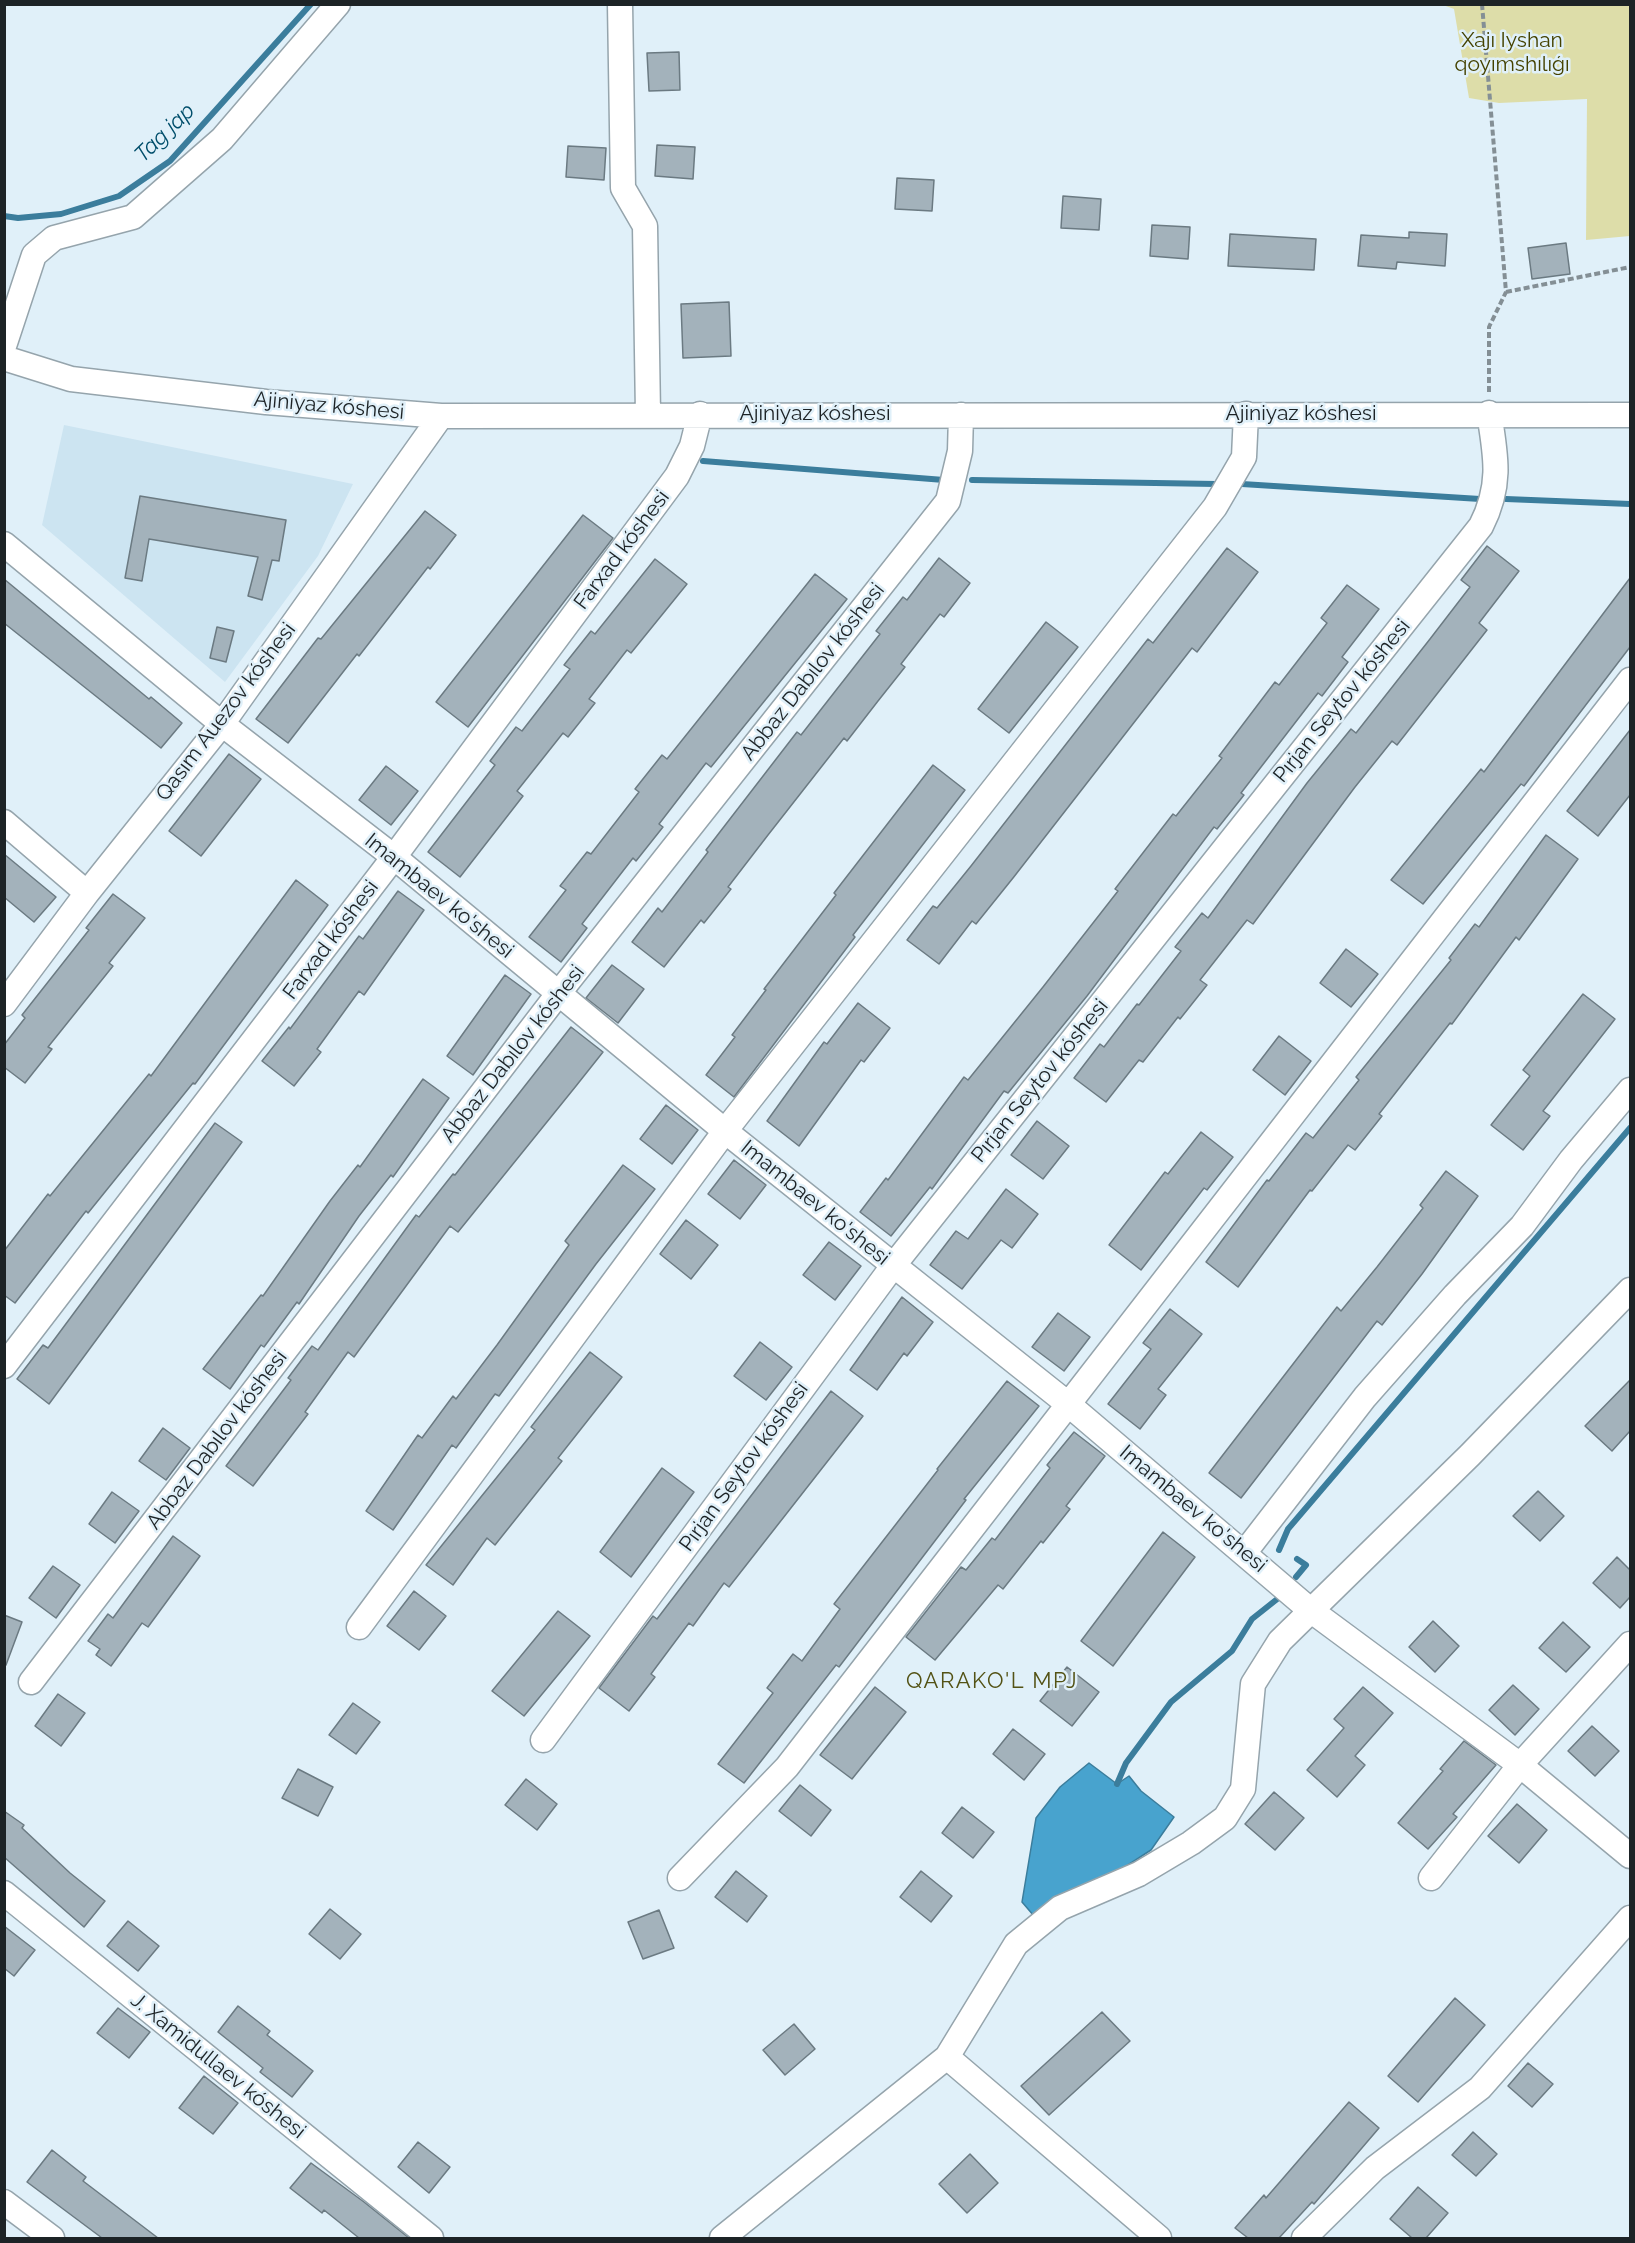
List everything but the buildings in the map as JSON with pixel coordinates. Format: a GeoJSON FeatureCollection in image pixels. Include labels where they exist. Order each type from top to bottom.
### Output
{"type":"FeatureCollection","features":[{"type":"Feature","properties":{"kind":"street"},"geometry":{"type":"LineString","coordinates":[[4,346],[34,255],[54,238],[133,217],[222,139],[339,4]]}},
{"type":"Feature","properties":{"kind":"street"},"geometry":{"type":"LineString","coordinates":[[620,4],[623,188],[645,226],[648,414]]}},
{"type":"Feature","properties":{"kind":"street","name":"Ajiniyaz kóshesi"},"geometry":{"type":"LineString","coordinates":[[4,358],[71,379],[266,402],[441,416],[1489,413],[1630,415]]}},
{"type":"Feature","properties":{"kind":"street","name":"Pırjan Seytov kóshesi"},"geometry":{"type":"LineString","coordinates":[[543,1740],[893,1266],[1481,526],[1490,510],[1497,467],[1489,413]]}},
{"type":"Feature","properties":{"kind":"street","name":"Farxad kóshesi"},"geometry":{"type":"LineString","coordinates":[[4,1366],[394,857],[677,476],[692,446],[700,414]]}},
{"type":"Feature","properties":{"kind":"street"},"geometry":{"type":"LineString","coordinates":[[359,1627],[725,1131],[1215,507],[1244,457],[1246,414]]}},
{"type":"Feature","properties":{"kind":"street","name":"Abbaz Dabılov kóshesi"},"geometry":{"type":"LineString","coordinates":[[31,1682],[558,994],[948,501],[960,451],[961,415]]}},
{"type":"Feature","properties":{"kind":"street","name":"Qasım Auezov kóshesi"},"geometry":{"type":"LineString","coordinates":[[4,1004],[87,893],[222,724],[441,416]]}},
{"type":"Feature","properties":{"kind":"street","name":"Imambaev ko'shesi"},"geometry":{"type":"LineString","coordinates":[[4,544],[222,724],[394,857],[725,1131],[1068,1404],[1310,1609],[1520,1765],[1630,1856]]}},
{"type":"Feature","properties":{"kind":"street"},"geometry":{"type":"LineString","coordinates":[[680,1878],[787,1767],[1630,680]]}},
{"type":"Feature","properties":{"kind":"street"},"geometry":{"type":"LineString","coordinates":[[4,822],[87,893]]}},
{"type":"Feature","properties":{"kind":"street"},"geometry":{"type":"LineString","coordinates":[[1245,1552],[1365,1397],[1455,1295],[1522,1226],[1571,1160],[1630,1090]]}},
{"type":"Feature","properties":{"kind":"street"},"geometry":{"type":"LineString","coordinates":[[722,2238],[947,2057],[1016,1944],[1060,1908],[1139,1874],[1191,1843],[1225,1818],[1243,1789],[1253,1684],[1280,1641],[1310,1609],[1470,1455],[1630,1290]]}},
{"type":"Feature","properties":{"kind":"street"},"geometry":{"type":"LineString","coordinates":[[1431,1878],[1520,1765],[1630,1644]]}},
{"type":"Feature","properties":{"kind":"street","name":"J. Xamidullaev kóshesi"},"geometry":{"type":"LineString","coordinates":[[4,1893],[431,2238]]}},
{"type":"Feature","properties":{"kind":"street"},"geometry":{"type":"LineString","coordinates":[[1304,2238],[1375,2168],[1480,2088],[1630,1918]]}},
{"type":"Feature","properties":{"kind":"street"},"geometry":{"type":"LineString","coordinates":[[947,2057],[1159,2238]]}},
{"type":"Feature","properties":{"kind":"street"},"geometry":{"type":"LineString","coordinates":[[4,2202],[52,2238]]}},
{"type":"Feature","properties":{"kind":"path"},"geometry":{"type":"LineString","coordinates":[[1482,4],[1506,292],[1489,327],[1489,413]]}},
{"type":"Feature","properties":{"kind":"path"},"geometry":{"type":"LineString","coordinates":[[1506,292],[1630,267]]}},
{"type":"Feature","properties":{"kind":"shaded area"},"geometry":{"type":"Polygon","coordinates":[[[64,425],[353,484],[318,556],[225,682],[42,525],[64,425]]]}},
{"type":"Feature","properties":{"kind":"green space","name":"Xajı Iyshan qoyımshılıǵı"},"geometry":{"type":"Polygon","coordinates":[[[1443,5],[1630,5],[1630,236],[1586,240],[1587,99],[1499,103],[1469,98],[1454,9],[1443,5]]]}},
{"type":"Feature","properties":{"kind":"water"},"geometry":{"type":"Polygon","coordinates":[[[1089,1763],[1117,1784],[1129,1776],[1141,1791],[1174,1817],[1151,1850],[1097,1885],[1034,1916],[1022,1902],[1036,1818],[1060,1787],[1089,1763]]]}},
{"type":"Feature","properties":{"kind":"waterway","name":"Tag jap"},"geometry":{"type":"LineString","coordinates":[[4,216],[18,218],[61,214],[119,196],[170,161],[311,4]]}},
{"type":"Feature","properties":{"kind":"waterway"},"geometry":{"type":"LineString","coordinates":[[703,461],[944,480]]}},
{"type":"Feature","properties":{"kind":"waterway"},"geometry":{"type":"LineString","coordinates":[[972,480],[1216,484]]}},
{"type":"Feature","properties":{"kind":"waterway"},"geometry":{"type":"LineString","coordinates":[[1242,484],[1480,499]]}},
{"type":"Feature","properties":{"kind":"waterway"},"geometry":{"type":"LineString","coordinates":[[1506,499],[1630,504]]}},
{"type":"Feature","properties":{"kind":"waterway"},"geometry":{"type":"LineString","coordinates":[[1279,1550],[1288,1529],[1630,1128]]}},
{"type":"Feature","properties":{"kind":"waterway"},"geometry":{"type":"LineString","coordinates":[[1296,1577],[1306,1565],[1297,1559]]}},
{"type":"Feature","properties":{"kind":"waterway"},"geometry":{"type":"LineString","coordinates":[[1117,1784],[1126,1763],[1171,1702],[1232,1651],[1252,1619],[1281,1596]]}},
{"type":"Feature","properties":{"kind":"district","name":"QARAKO'L MPJ"},"geometry":{"type":"Point","coordinates":[992,1681]}}]}
